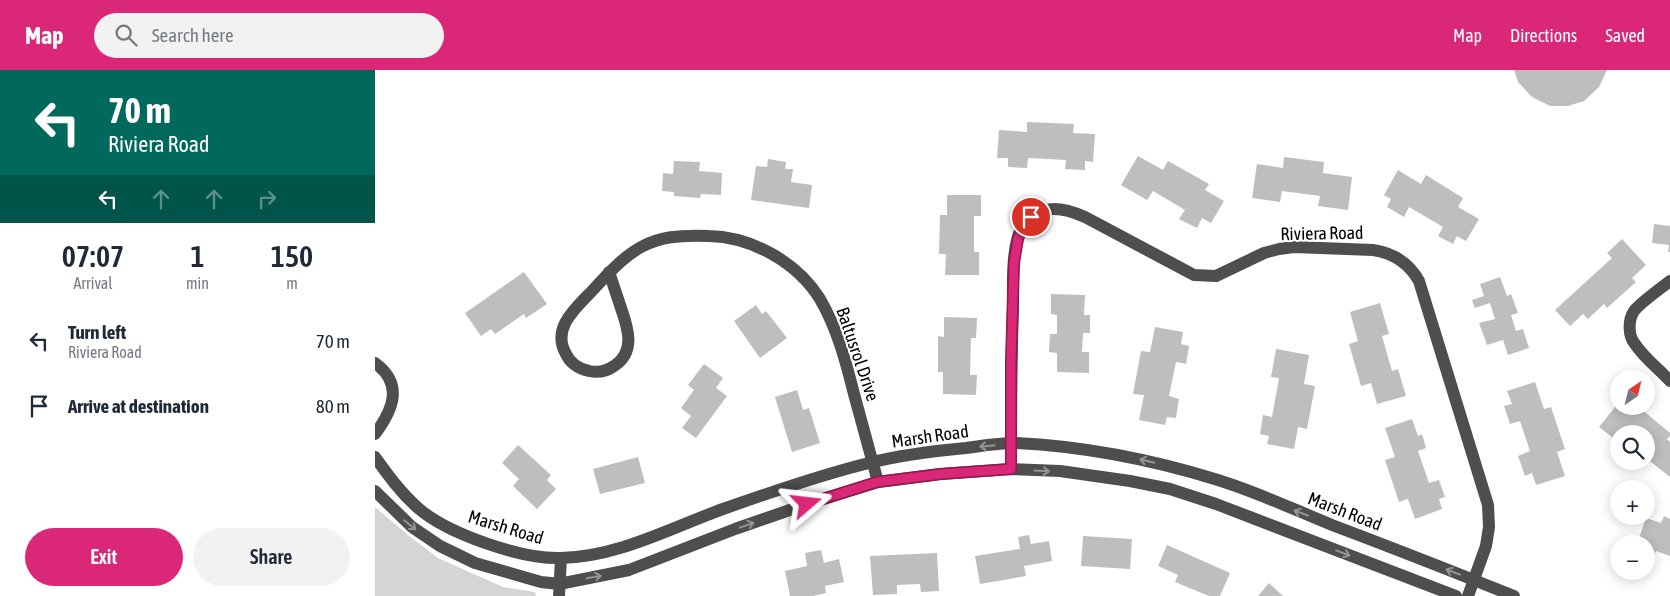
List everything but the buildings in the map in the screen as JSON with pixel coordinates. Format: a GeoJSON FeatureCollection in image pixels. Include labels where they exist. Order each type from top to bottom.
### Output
{"type":"FeatureCollection","features":[{"type":"Feature","properties":{"kind":"street","name":"Riviera Road"},"geometry":{"type":"LineString","coordinates":[[1011,469],[1011,362],[1014,263],[1022,227],[1031,217],[1043,210],[1054,208],[1069,210],[1194,275],[1216,276],[1264,253],[1294,247],[1385,252],[1405,263],[1419,281],[1488,505],[1489,527],[1486,546],[1467,596]]}},
{"type":"Feature","properties":{"kind":"street","name":"Baltusrol Drive"},"geometry":{"type":"LineString","coordinates":[[609,272],[628,328],[629,342],[625,354],[617,364],[607,370],[590,371],[574,365],[567,356],[561,340],[562,329],[570,314],[609,272],[624,258],[650,242],[685,236],[719,236],[737,239],[767,252],[796,271],[819,298],[828,316],[846,364],[877,482]]}},
{"type":"Feature","properties":{"kind":"street"},"geometry":{"type":"LineString","coordinates":[[1670,281],[1635,310],[1631,317],[1630,327],[1634,344],[1670,381]]}},
{"type":"Feature","properties":{"kind":"street"},"geometry":{"type":"LineString","coordinates":[[375,363],[387,374],[394,391],[391,409],[375,434]]}},
{"type":"Feature","properties":{"kind":"street","name":"Marsh Road"},"geometry":{"type":"LineString","coordinates":[[375,457],[395,485],[420,510],[447,526],[485,543],[513,551],[546,558],[561,558],[580,557],[622,547],[722,509],[872,462],[939,450],[1011,443],[1063,448],[1131,457],[1221,481],[1515,596]]}},
{"type":"Feature","properties":{"kind":"street"},"geometry":{"type":"LineString","coordinates":[[375,491],[412,527],[440,546],[475,563],[541,582],[559,590],[629,570],[744,526],[877,482],[941,474],[1011,469],[1060,471],[1170,489],[1216,504],[1456,596]]}},
{"type":"Feature","properties":{"kind":"street"},"geometry":{"type":"LineString","coordinates":[[559,590],[561,558]]}},
{"type":"Feature","properties":{"kind":"shaded area"},"geometry":{"type":"Polygon","coordinates":[[[375,507],[438,558],[503,587],[535,592],[536,596],[375,596],[375,507]]]}},
{"type":"Feature","properties":{"kind":"route"},"geometry":{"type":"LineString","coordinates":[[807,504],[877,482],[941,474],[1011,469],[1011,362],[1014,263],[1022,227],[1031,217]]}}]}
